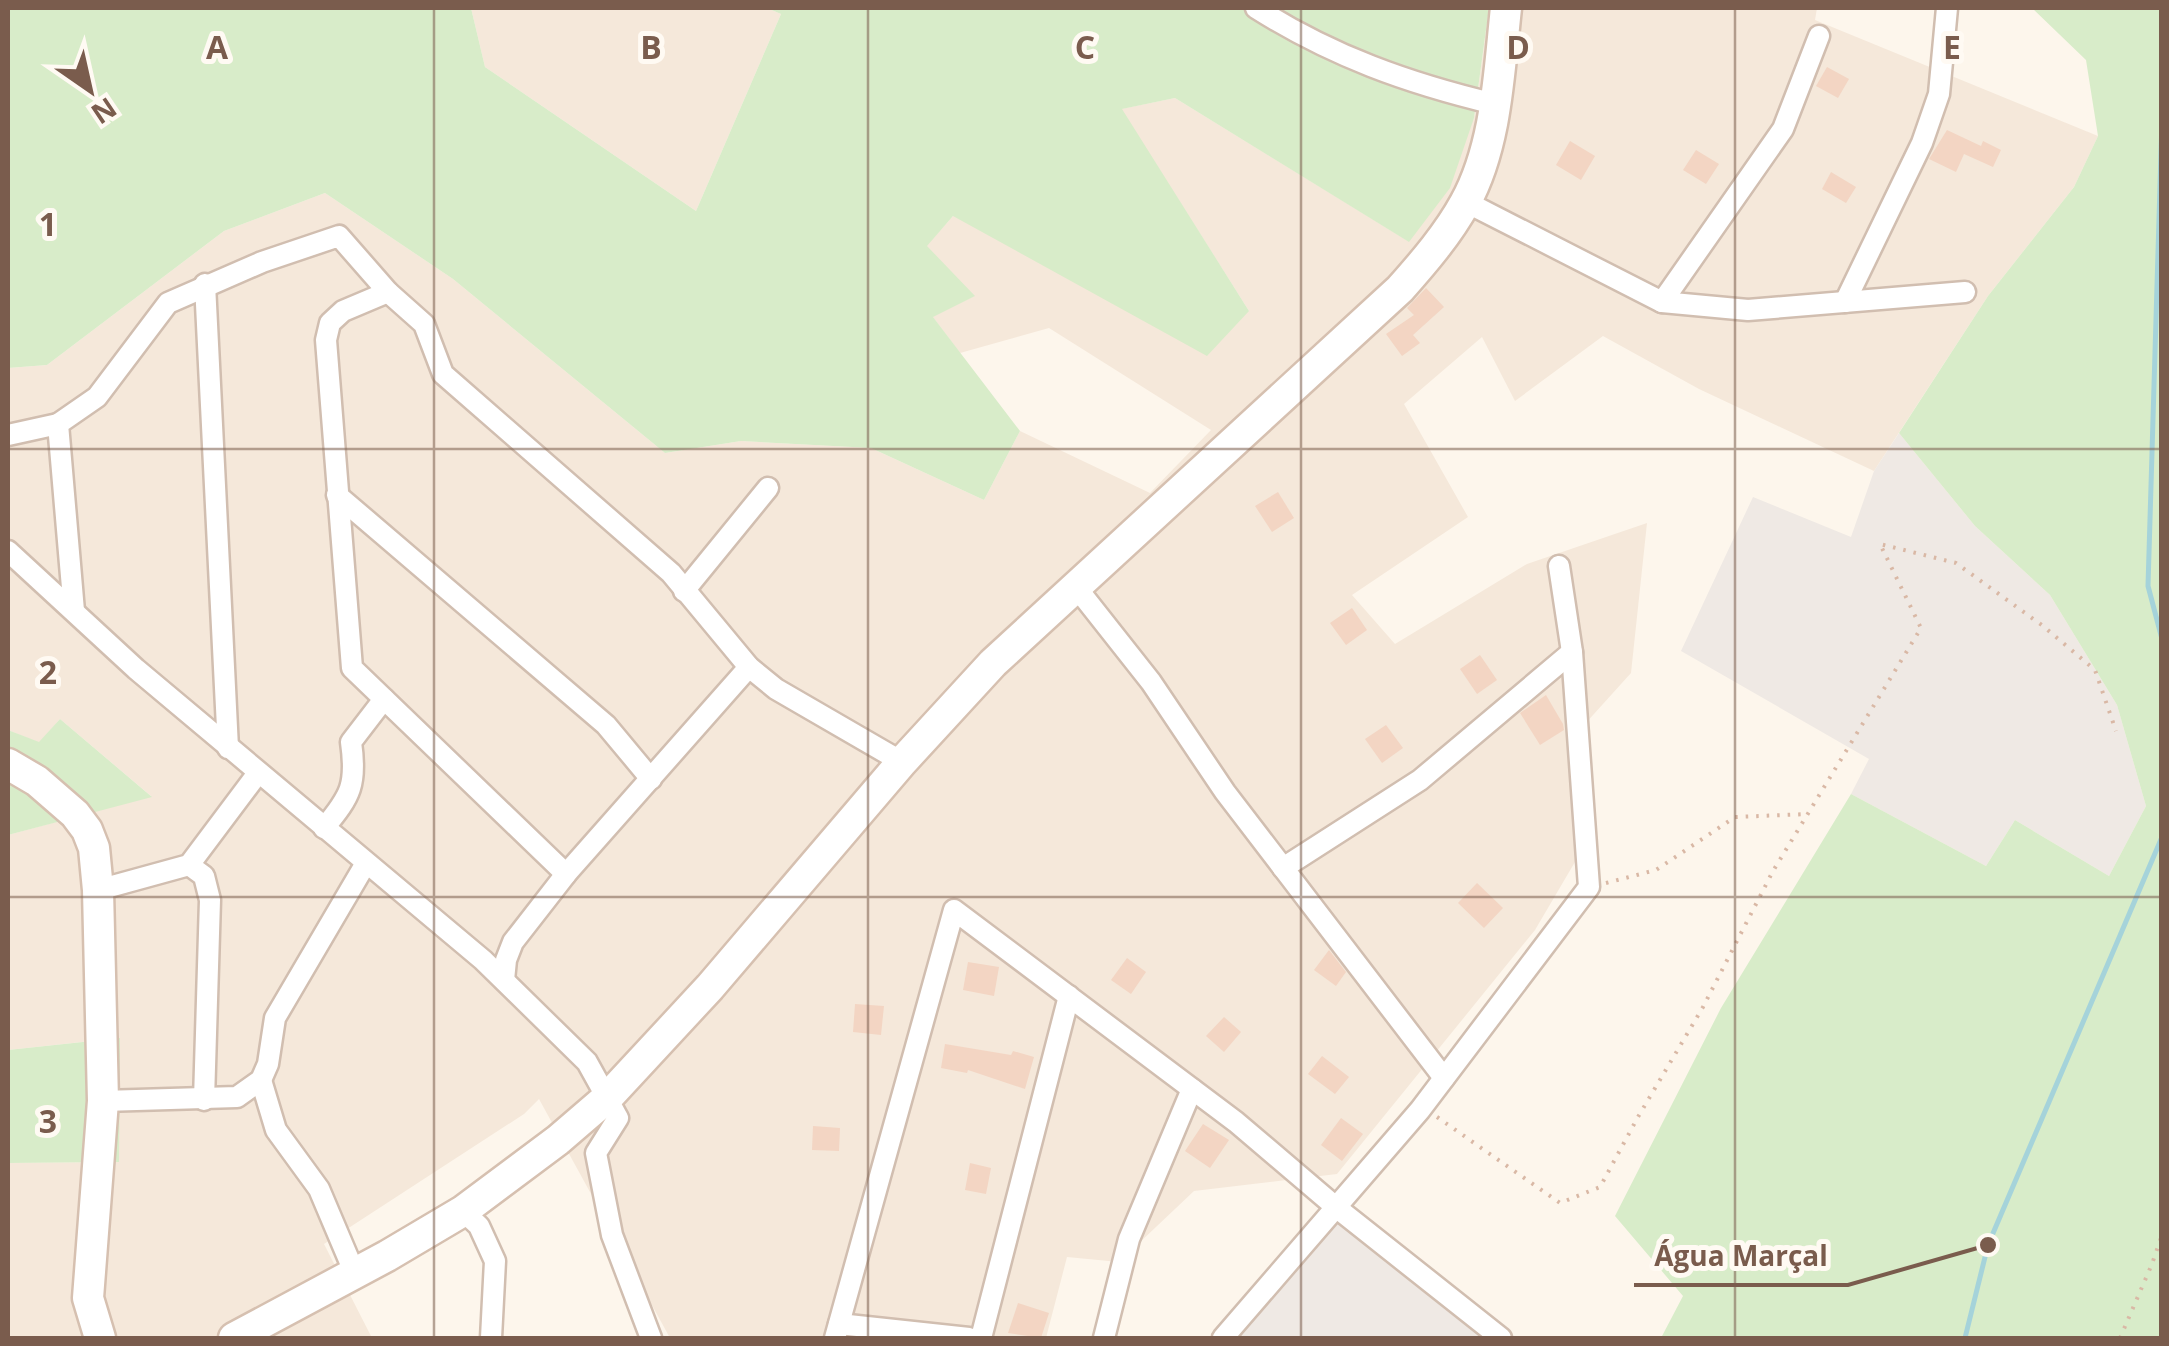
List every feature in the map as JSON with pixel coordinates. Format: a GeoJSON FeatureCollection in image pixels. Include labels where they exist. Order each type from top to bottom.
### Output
{"type":"FeatureCollection","features":[{"type":"Feature","properties":{"kind":"street"},"geometry":{"type":"LineString","coordinates":[[1256,8],[1320,46],[1420,86],[1494,104]]}},
{"type":"Feature","properties":{"kind":"street"},"geometry":{"type":"LineString","coordinates":[[234,1338],[463,1211],[608,1097],[993,663],[1400,289],[1429,256],[1466,202],[1482,158],[1494,104],[1506,8]]}},
{"type":"Feature","properties":{"kind":"street"},"geometry":{"type":"LineString","coordinates":[[1845,302],[1922,142],[1939,94],[1947,8]]}},
{"type":"Feature","properties":{"kind":"street"},"geometry":{"type":"LineString","coordinates":[[1662,302],[1783,129],[1819,36]]}},
{"type":"Feature","properties":{"kind":"street"},"geometry":{"type":"LineString","coordinates":[[1466,202],[1662,302],[1748,310],[1965,292]]}},
{"type":"Feature","properties":{"kind":"street"},"geometry":{"type":"LineString","coordinates":[[8,435],[58,424],[97,397],[168,303],[205,284],[338,236],[388,292],[424,324],[443,374],[671,572],[749,667],[776,689],[902,762]]}},
{"type":"Feature","properties":{"kind":"street"},"geometry":{"type":"LineString","coordinates":[[205,284],[228,748]]}},
{"type":"Feature","properties":{"kind":"street"},"geometry":{"type":"LineString","coordinates":[[388,292],[330,322],[326,340],[352,668],[566,874]]}},
{"type":"Feature","properties":{"kind":"street"},"geometry":{"type":"LineString","coordinates":[[58,424],[74,612]]}},
{"type":"Feature","properties":{"kind":"street"},"geometry":{"type":"LineString","coordinates":[[684,591],[768,488]]}},
{"type":"Feature","properties":{"kind":"street"},"geometry":{"type":"LineString","coordinates":[[338,495],[606,725],[651,779]]}},
{"type":"Feature","properties":{"kind":"street"},"geometry":{"type":"LineString","coordinates":[[8,551],[228,748],[504,980],[587,1062],[618,1118],[596,1153],[612,1236],[651,1338]]}},
{"type":"Feature","properties":{"kind":"street"},"geometry":{"type":"LineString","coordinates":[[1223,1338],[1420,1110],[1589,887],[1572,652],[1559,566]]}},
{"type":"Feature","properties":{"kind":"street"},"geometry":{"type":"LineString","coordinates":[[1076,587],[1151,682],[1225,792],[1444,1078]]}},
{"type":"Feature","properties":{"kind":"street"},"geometry":{"type":"LineString","coordinates":[[1284,868],[1420,780],[1572,652]]}},
{"type":"Feature","properties":{"kind":"street"},"geometry":{"type":"LineString","coordinates":[[504,980],[513,942],[566,874],[749,667]]}},
{"type":"Feature","properties":{"kind":"street"},"geometry":{"type":"LineString","coordinates":[[324,828],[347,801],[352,787],[356,773],[351,742],[384,699]]}},
{"type":"Feature","properties":{"kind":"street"},"geometry":{"type":"LineString","coordinates":[[8,764],[37,781],[75,814],[94,848],[103,1101],[88,1298],[100,1338]]}},
{"type":"Feature","properties":{"kind":"street"},"geometry":{"type":"LineString","coordinates":[[98,890],[189,864],[258,773]]}},
{"type":"Feature","properties":{"kind":"street"},"geometry":{"type":"LineString","coordinates":[[103,1101],[237,1097],[261,1080],[268,1064],[275,1018],[366,863]]}},
{"type":"Feature","properties":{"kind":"street"},"geometry":{"type":"LineString","coordinates":[[189,864],[204,876],[210,900],[204,1100]]}},
{"type":"Feature","properties":{"kind":"street"},"geometry":{"type":"LineString","coordinates":[[969,1338],[837,1331],[954,910],[1192,1089],[1501,1338]]}},
{"type":"Feature","properties":{"kind":"street"},"geometry":{"type":"LineString","coordinates":[[981,1338],[1069,996]]}},
{"type":"Feature","properties":{"kind":"street"},"geometry":{"type":"LineString","coordinates":[[261,1080],[276,1130],[319,1189],[355,1274]]}},
{"type":"Feature","properties":{"kind":"street"},"geometry":{"type":"LineString","coordinates":[[1104,1338],[1129,1239],[1192,1089]]}},
{"type":"Feature","properties":{"kind":"street"},"geometry":{"type":"LineString","coordinates":[[463,1211],[480,1226],[495,1261],[492,1338]]}},
{"type":"Feature","properties":{"kind":"path"},"geometry":{"type":"LineString","coordinates":[[1420,1110],[1442,1120],[1560,1203],[1600,1187],[1808,814],[1921,628],[1880,544],[1956,563],[2043,626],[2095,670],[2116,731]]}},
{"type":"Feature","properties":{"kind":"path"},"geometry":{"type":"LineString","coordinates":[[1589,887],[1656,870],[1735,817],[1808,814]]}},
{"type":"Feature","properties":{"kind":"path"},"geometry":{"type":"LineString","coordinates":[[2120,1338],[2162,1235]]}},
{"type":"Feature","properties":{"kind":"shaded area"},"geometry":{"type":"Polygon","coordinates":[[[471,8],[767,8],[781,14],[696,211],[485,67],[471,8]]]}},
{"type":"Feature","properties":{"kind":"shaded area"},"geometry":{"type":"Polygon","coordinates":[[[1489,8],[1817,8],[1815,20],[2098,136],[2074,187],[1988,296],[1874,471],[1699,389],[1603,336],[1515,401],[1482,337],[1404,404],[1468,517],[1352,595],[1395,644],[1527,564],[1647,523],[1631,673],[1584,725],[1592,833],[1535,930],[1337,1174],[1194,1191],[1119,1262],[1067,1257],[1046,1338],[670,1338],[539,1099],[524,1114],[324,1244],[372,1338],[8,1338],[8,1163],[119,1162],[119,1038],[8,1050],[8,835],[151,796],[60,719],[39,743],[8,730],[8,368],[47,365],[224,231],[325,193],[453,279],[665,453],[741,441],[871,448],[984,500],[1020,431],[1150,493],[1211,430],[1049,328],[960,353],[932,316],[974,296],[926,246],[954,215],[1249,311],[1121,109],[1175,98],[1408,241],[1474,118],[1489,8]]]}},
{"type":"Feature","properties":{"kind":"shaded area"},"geometry":{"type":"Polygon","coordinates":[[[1899,433],[1975,526],[2050,595],[2117,705],[2146,806],[2109,876],[2015,820],[1986,866],[1851,794],[1869,759],[1681,651],[1753,497],[1851,537],[1874,471],[1899,433]]]}},
{"type":"Feature","properties":{"kind":"shaded area"},"geometry":{"type":"Polygon","coordinates":[[[1328,1214],[1482,1335],[1227,1338],[1328,1214]]]}},
{"type":"Feature","properties":{"kind":"green space"},"geometry":{"type":"Polygon","coordinates":[[[8,8],[471,8],[485,67],[696,211],[781,14],[767,8],[1489,8],[1474,118],[1450,188],[1409,242],[1175,98],[1122,109],[1249,311],[1207,356],[953,216],[927,246],[975,296],[933,317],[1020,431],[984,500],[871,448],[741,441],[665,453],[453,279],[325,193],[224,231],[47,365],[8,368],[8,8]]]}},
{"type":"Feature","properties":{"kind":"green space"},"geometry":{"type":"Polygon","coordinates":[[[2032,8],[2161,8],[2161,1338],[1661,1338],[1683,1296],[1615,1216],[1721,1008],[1851,794],[1986,866],[2015,820],[2109,876],[2146,806],[2117,705],[2050,595],[1975,526],[1899,433],[1988,296],[2074,187],[2098,136],[2086,60],[2032,8]]]}},
{"type":"Feature","properties":{"kind":"green space"},"geometry":{"type":"Polygon","coordinates":[[[60,719],[152,797],[8,835],[8,730],[39,742],[60,719]]]}},
{"type":"Feature","properties":{"kind":"green space"},"geometry":{"type":"Polygon","coordinates":[[[120,1038],[119,1162],[8,1163],[8,1050],[120,1038]]]}},
{"type":"Feature","properties":{"kind":"building"},"geometry":{"type":"Polygon","coordinates":[[[1827,67],[1849,79],[1838,98],[1816,86],[1827,67]]]}},
{"type":"Feature","properties":{"kind":"building"},"geometry":{"type":"Polygon","coordinates":[[[1947,130],[1981,146],[1983,141],[2001,150],[1993,167],[1964,154],[1956,172],[1929,159],[1947,130]]]}},
{"type":"Feature","properties":{"kind":"building"},"geometry":{"type":"Polygon","coordinates":[[[1570,141],[1595,156],[1581,180],[1556,165],[1570,141]]]}},
{"type":"Feature","properties":{"kind":"building"},"geometry":{"type":"Polygon","coordinates":[[[1696,150],[1719,164],[1706,184],[1683,170],[1696,150]]]}},
{"type":"Feature","properties":{"kind":"building"},"geometry":{"type":"Polygon","coordinates":[[[1831,172],[1856,187],[1846,203],[1822,189],[1831,172]]]}},
{"type":"Feature","properties":{"kind":"building"},"geometry":{"type":"Polygon","coordinates":[[[1426,288],[1444,307],[1413,335],[1420,343],[1402,356],[1386,334],[1414,315],[1407,308],[1426,288]]]}},
{"type":"Feature","properties":{"kind":"building"},"geometry":{"type":"Polygon","coordinates":[[[1278,492],[1294,518],[1272,532],[1255,506],[1278,492]]]}},
{"type":"Feature","properties":{"kind":"building"},"geometry":{"type":"Polygon","coordinates":[[[1352,608],[1367,630],[1346,645],[1330,623],[1352,608]]]}},
{"type":"Feature","properties":{"kind":"building"},"geometry":{"type":"Polygon","coordinates":[[[1480,655],[1497,680],[1477,694],[1460,669],[1480,655]]]}},
{"type":"Feature","properties":{"kind":"building"},"geometry":{"type":"Polygon","coordinates":[[[1546,695],[1564,730],[1540,745],[1520,713],[1546,695]]]}},
{"type":"Feature","properties":{"kind":"building"},"geometry":{"type":"Polygon","coordinates":[[[1386,725],[1403,748],[1382,763],[1365,739],[1386,725]]]}},
{"type":"Feature","properties":{"kind":"building"},"geometry":{"type":"Polygon","coordinates":[[[1477,883],[1503,908],[1484,928],[1458,903],[1477,883]]]}},
{"type":"Feature","properties":{"kind":"building"},"geometry":{"type":"Polygon","coordinates":[[[1329,950],[1346,972],[1336,986],[1314,970],[1329,950]]]}},
{"type":"Feature","properties":{"kind":"building"},"geometry":{"type":"Polygon","coordinates":[[[1127,958],[1146,972],[1131,994],[1111,980],[1127,958]]]}},
{"type":"Feature","properties":{"kind":"building"},"geometry":{"type":"Polygon","coordinates":[[[968,962],[999,967],[994,996],[963,990],[968,962]]]}},
{"type":"Feature","properties":{"kind":"building"},"geometry":{"type":"Polygon","coordinates":[[[855,1004],[884,1006],[881,1035],[853,1032],[855,1004]]]}},
{"type":"Feature","properties":{"kind":"building"},"geometry":{"type":"Polygon","coordinates":[[[1224,1017],[1241,1032],[1224,1052],[1206,1036],[1224,1017]]]}},
{"type":"Feature","properties":{"kind":"building"},"geometry":{"type":"Polygon","coordinates":[[[945,1044],[1034,1057],[1025,1089],[968,1070],[967,1073],[941,1068],[945,1044]]]}},
{"type":"Feature","properties":{"kind":"building"},"geometry":{"type":"Polygon","coordinates":[[[1322,1056],[1349,1077],[1335,1094],[1308,1074],[1322,1056]]]}},
{"type":"Feature","properties":{"kind":"building"},"geometry":{"type":"Polygon","coordinates":[[[1341,1118],[1363,1134],[1342,1161],[1321,1145],[1341,1118]]]}},
{"type":"Feature","properties":{"kind":"building"},"geometry":{"type":"Polygon","coordinates":[[[1203,1124],[1229,1140],[1210,1168],[1185,1151],[1203,1124]]]}},
{"type":"Feature","properties":{"kind":"building"},"geometry":{"type":"Polygon","coordinates":[[[813,1126],[840,1128],[839,1151],[812,1150],[813,1126]]]}},
{"type":"Feature","properties":{"kind":"building"},"geometry":{"type":"Polygon","coordinates":[[[970,1163],[991,1168],[986,1194],[965,1190],[970,1163]]]}},
{"type":"Feature","properties":{"kind":"building"},"geometry":{"type":"Polygon","coordinates":[[[1018,1303],[1049,1313],[1041,1338],[1008,1333],[1018,1303]]]}},
{"type":"Feature","properties":{"kind":"waterway"},"geometry":{"type":"LineString","coordinates":[[2162,119],[2148,586],[2162,639]]}},
{"type":"Feature","properties":{"kind":"waterway"},"geometry":{"type":"LineString","coordinates":[[1965,1338],[1988,1245],[2162,837]]}},
{"type":"Feature","properties":{"kind":"place","name":"Água Marçal"},"geometry":{"type":"Point","coordinates":[1988,1245]}}]}
